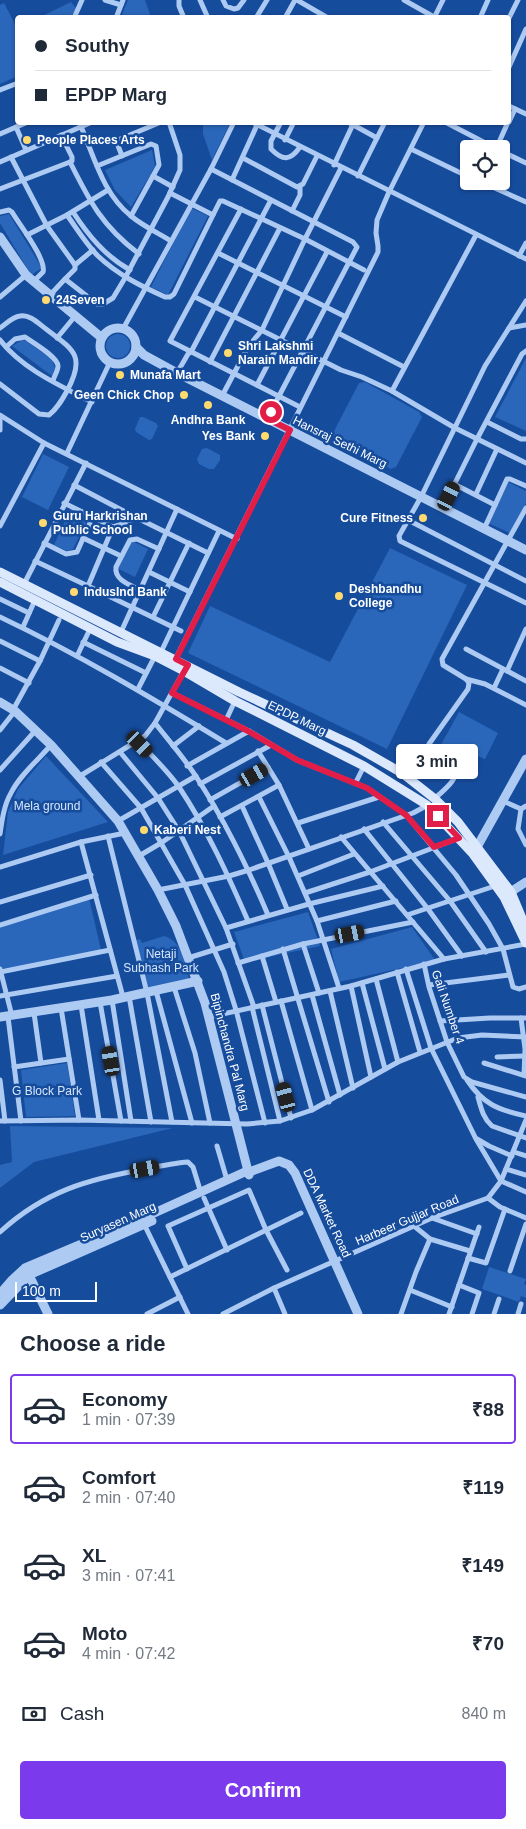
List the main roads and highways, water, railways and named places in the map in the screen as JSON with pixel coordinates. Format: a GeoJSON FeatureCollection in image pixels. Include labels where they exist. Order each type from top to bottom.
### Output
{"type":"FeatureCollection","features":[{"type":"Feature","properties":{"kind":"main road","name":"EPDP Marg"},"geometry":{"type":"LineString","coordinates":[[0,572],[121,632],[158,654],[370,754],[402,773],[431,802],[495,886],[507,894],[526,944]]}},
{"type":"Feature","properties":{"kind":"main road","name":"EPDP Marg"},"geometry":{"type":"LineString","coordinates":[[0,582],[117,642],[158,654]]}},
{"type":"Feature","properties":{"kind":"main road","name":"EPDP Marg"},"geometry":{"type":"LineString","coordinates":[[186,668],[235,701],[431,802],[458,822],[477,847],[526,928]]}},
{"type":"Feature","properties":{"kind":"place","name":"People Places Arts"},"geometry":{"type":"Point","coordinates":[27,140]}},
{"type":"Feature","properties":{"kind":"place","name":"24Seven"},"geometry":{"type":"Point","coordinates":[46,300]}},
{"type":"Feature","properties":{"kind":"place","name":"Shri Lakshmi Narain Mandir"},"geometry":{"type":"Point","coordinates":[228,353]}},
{"type":"Feature","properties":{"kind":"place","name":"Munafa Mart"},"geometry":{"type":"Point","coordinates":[120,375]}},
{"type":"Feature","properties":{"kind":"place","name":"Geen Chick Chop"},"geometry":{"type":"Point","coordinates":[184,395]}},
{"type":"Feature","properties":{"kind":"place","name":"Andhra Bank"},"geometry":{"type":"Point","coordinates":[208,405]}},
{"type":"Feature","properties":{"kind":"place","name":"Yes Bank"},"geometry":{"type":"Point","coordinates":[265,436]}},
{"type":"Feature","properties":{"kind":"place","name":"Cure Fitness"},"geometry":{"type":"Point","coordinates":[423,518]}},
{"type":"Feature","properties":{"kind":"place","name":"Guru Harkrishan Public School"},"geometry":{"type":"Point","coordinates":[43,523]}},
{"type":"Feature","properties":{"kind":"place","name":"IndusInd Bank"},"geometry":{"type":"Point","coordinates":[74,592]}},
{"type":"Feature","properties":{"kind":"place","name":"Deshbandhu College"},"geometry":{"type":"Point","coordinates":[339,596]}},
{"type":"Feature","properties":{"kind":"place","name":"Kaberi Nest"},"geometry":{"type":"Point","coordinates":[144,830]}},
{"type":"Feature","properties":{"kind":"park label","name":"Mela ground"},"geometry":{"type":"Point","coordinates":[47,806]}},
{"type":"Feature","properties":{"kind":"park label","name":"Netaji Subhash Park"},"geometry":{"type":"Point","coordinates":[161,961]}},
{"type":"Feature","properties":{"kind":"park label","name":"G Block Park"},"geometry":{"type":"Point","coordinates":[47,1091]}}]}
